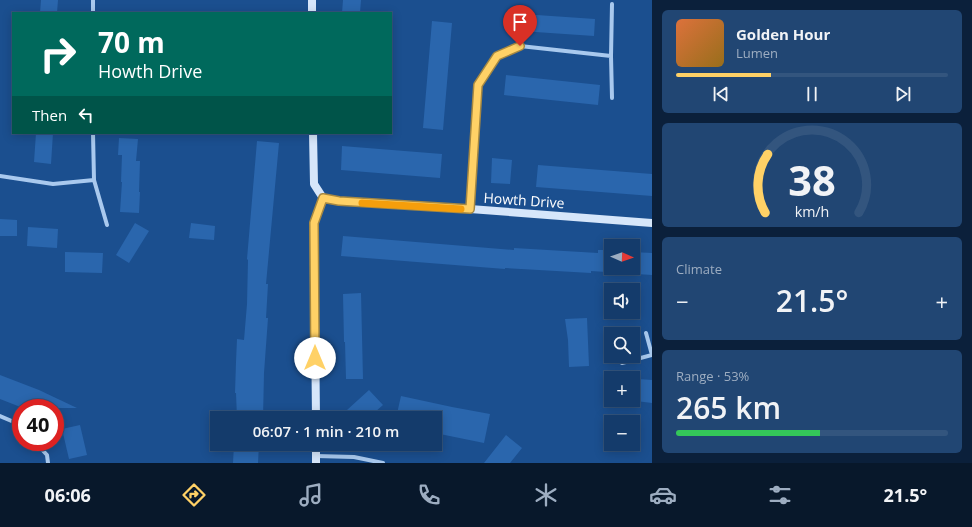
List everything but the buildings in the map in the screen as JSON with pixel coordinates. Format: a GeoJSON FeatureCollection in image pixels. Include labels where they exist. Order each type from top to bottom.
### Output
{"type":"FeatureCollection","features":[{"type":"Feature","properties":{"kind":"street"},"geometry":{"type":"LineString","coordinates":[[92,0],[93,12]]}},
{"type":"Feature","properties":{"kind":"street"},"geometry":{"type":"LineString","coordinates":[[312,0],[312,12]]}},
{"type":"Feature","properties":{"kind":"street"},"geometry":{"type":"LineString","coordinates":[[612,4],[612,98]]}},
{"type":"Feature","properties":{"kind":"street"},"geometry":{"type":"LineString","coordinates":[[470,209],[478,85],[497,56],[520,46],[611,56]]}},
{"type":"Feature","properties":{"kind":"street"},"geometry":{"type":"LineString","coordinates":[[93,134],[94,180],[107,225]]}},
{"type":"Feature","properties":{"kind":"street"},"geometry":{"type":"LineString","coordinates":[[313,134],[314,184],[323,198],[314,223],[316,411]]}},
{"type":"Feature","properties":{"kind":"street"},"geometry":{"type":"LineString","coordinates":[[0,176],[53,184],[94,180]]}},
{"type":"Feature","properties":{"kind":"street","name":"Howth Drive"},"geometry":{"type":"LineString","coordinates":[[323,198],[339,201],[470,209],[652,223]]}},
{"type":"Feature","properties":{"kind":"street"},"geometry":{"type":"LineString","coordinates":[[640,358],[652,355],[646,333]]}},
{"type":"Feature","properties":{"kind":"street"},"geometry":{"type":"LineString","coordinates":[[0,416],[12,421]]}},
{"type":"Feature","properties":{"kind":"street"},"geometry":{"type":"LineString","coordinates":[[43,451],[46,455],[48,463]]}},
{"type":"Feature","properties":{"kind":"street"},"geometry":{"type":"LineString","coordinates":[[316,460],[354,457],[383,463]]}},
{"type":"Feature","properties":{"kind":"slow traffic"},"geometry":{"type":"LineString","coordinates":[[362,203],[461,209]]}},
{"type":"Feature","properties":{"kind":"route"},"geometry":{"type":"LineString","coordinates":[[315,358],[314,223],[323,198],[339,201],[470,209],[478,85],[497,56],[520,46]]}}]}
